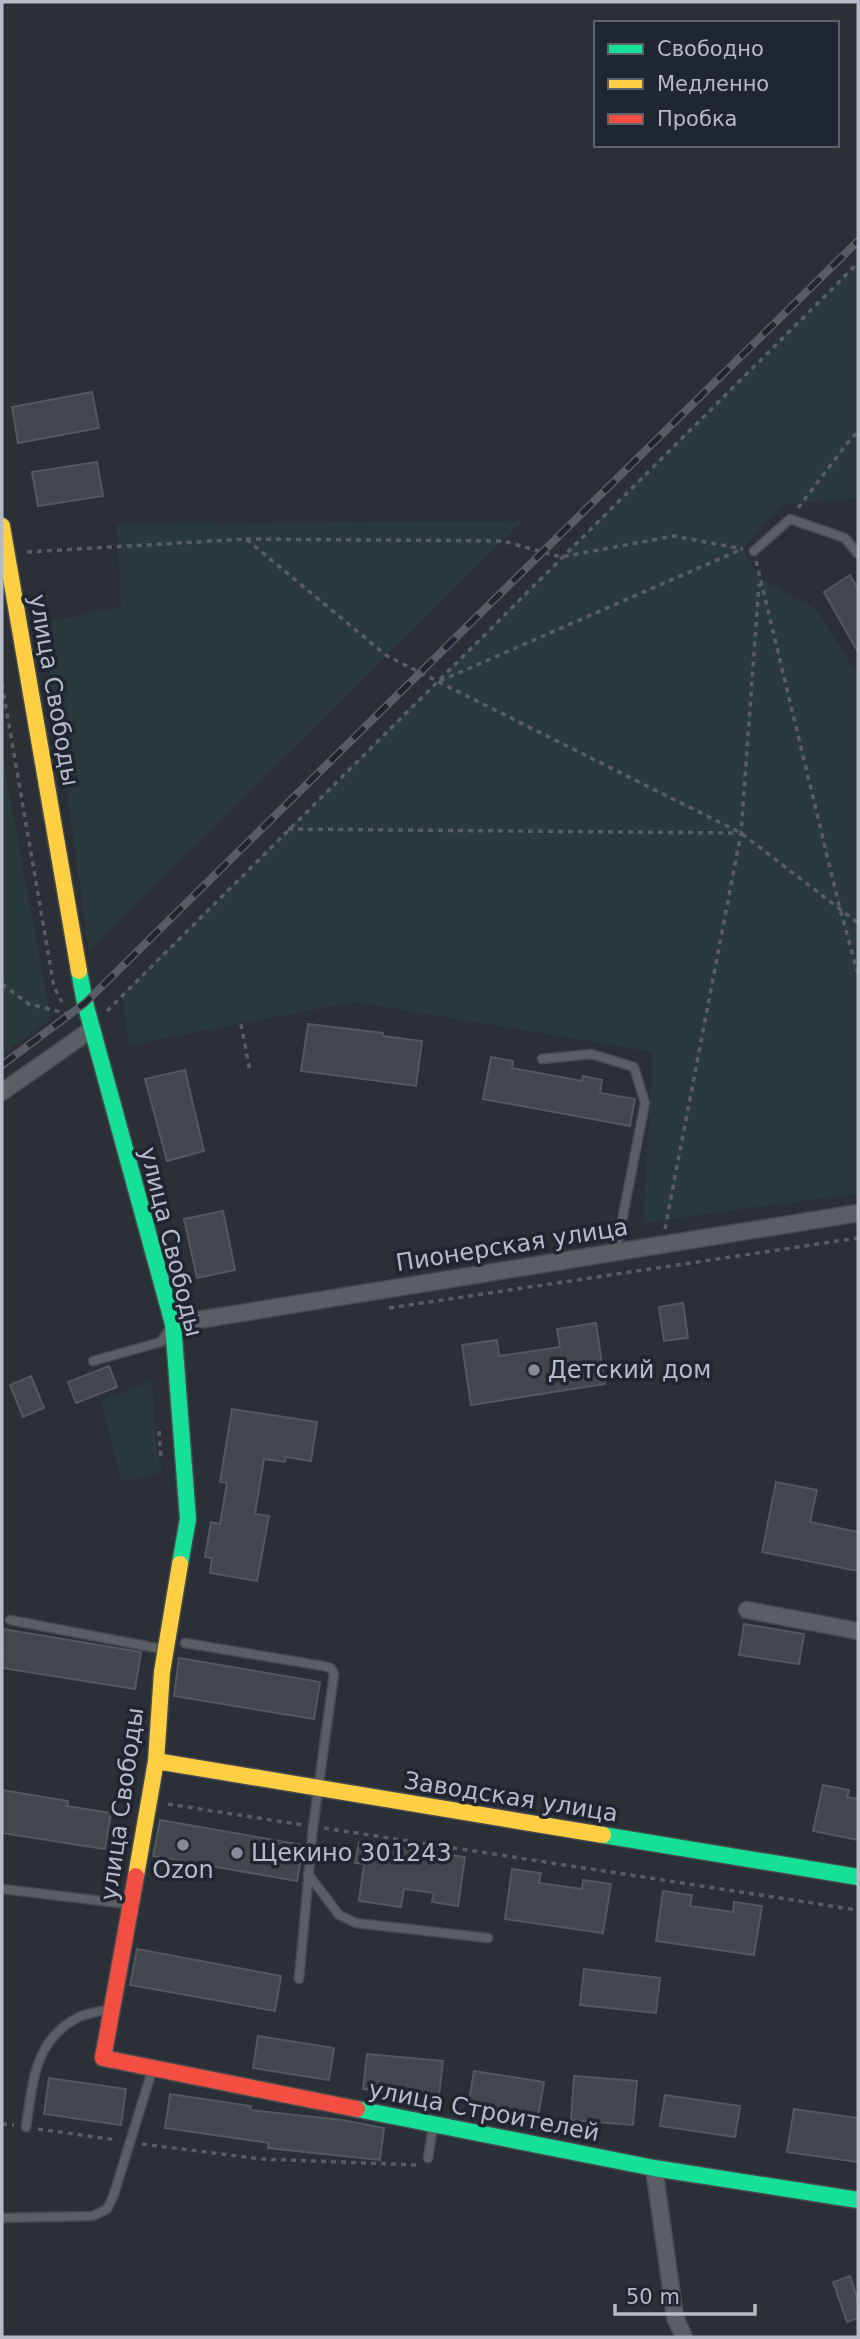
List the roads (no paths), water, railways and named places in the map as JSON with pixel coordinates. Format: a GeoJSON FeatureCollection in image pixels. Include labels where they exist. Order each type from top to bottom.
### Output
{"type":"FeatureCollection","features":[{"type":"Feature","properties":{"kind":"street","name":"улица Свободы"},"geometry":{"type":"LineString","coordinates":[[2,526],[85,1003],[173,1324],[188,1519],[166,1649],[156,1761],[103,2058]]}},
{"type":"Feature","properties":{"kind":"street"},"geometry":{"type":"LineString","coordinates":[[2,1093],[92,1029]]}},
{"type":"Feature","properties":{"kind":"street","name":"Пионерская улица"},"geometry":{"type":"LineString","coordinates":[[173,1324],[858,1213]]}},
{"type":"Feature","properties":{"kind":"street"},"geometry":{"type":"LineString","coordinates":[[747,1610],[858,1630]]}},
{"type":"Feature","properties":{"kind":"street","name":"Заводская улица"},"geometry":{"type":"LineString","coordinates":[[156,1761],[858,1877]]}},
{"type":"Feature","properties":{"kind":"street","name":"улица Строителей"},"geometry":{"type":"LineString","coordinates":[[103,2058],[654,2168],[858,2200]]}},
{"type":"Feature","properties":{"kind":"street"},"geometry":{"type":"LineString","coordinates":[[654,2168],[675,2317],[684,2337]]}},
{"type":"Feature","properties":{"kind":"lane"},"geometry":{"type":"LineString","coordinates":[[754,551],[790,519],[845,538],[858,554]]}},
{"type":"Feature","properties":{"kind":"lane"},"geometry":{"type":"LineString","coordinates":[[542,1059],[591,1054],[634,1067],[645,1103],[616,1251]]}},
{"type":"Feature","properties":{"kind":"lane"},"geometry":{"type":"LineString","coordinates":[[93,1361],[161,1342],[173,1324]]}},
{"type":"Feature","properties":{"kind":"lane"},"geometry":{"type":"LineString","coordinates":[[10,1620],[166,1649]]}},
{"type":"Feature","properties":{"kind":"lane"},"geometry":{"type":"LineString","coordinates":[[185,1643],[331,1668],[334,1674],[313,1826],[299,1979]]}},
{"type":"Feature","properties":{"kind":"lane"},"geometry":{"type":"LineString","coordinates":[[308,1874],[339,1915],[356,1923],[488,1938]]}},
{"type":"Feature","properties":{"kind":"lane"},"geometry":{"type":"LineString","coordinates":[[2,1889],[131,1905]]}},
{"type":"Feature","properties":{"kind":"lane"},"geometry":{"type":"LineString","coordinates":[[26,2127],[36,2064],[47,2046],[62,2028],[78,2017],[112,2008]]}},
{"type":"Feature","properties":{"kind":"lane"},"geometry":{"type":"LineString","coordinates":[[2,2218],[93,2216],[107,2209],[153,2068]]}},
{"type":"Feature","properties":{"kind":"lane"},"geometry":{"type":"LineString","coordinates":[[428,2158],[434,2124]]}},
{"type":"Feature","properties":{"kind":"railway"},"geometry":{"type":"LineString","coordinates":[[2,1065],[85,1003],[858,241]]}},
{"type":"Feature","properties":{"kind":"place","name":"Детский дом"},"geometry":{"type":"Point","coordinates":[534,1370]}},
{"type":"Feature","properties":{"kind":"place","name":"Ozon"},"geometry":{"type":"Point","coordinates":[183,1845]}},
{"type":"Feature","properties":{"kind":"place","name":"Щекино 301243"},"geometry":{"type":"Point","coordinates":[237,1853]}}]}
